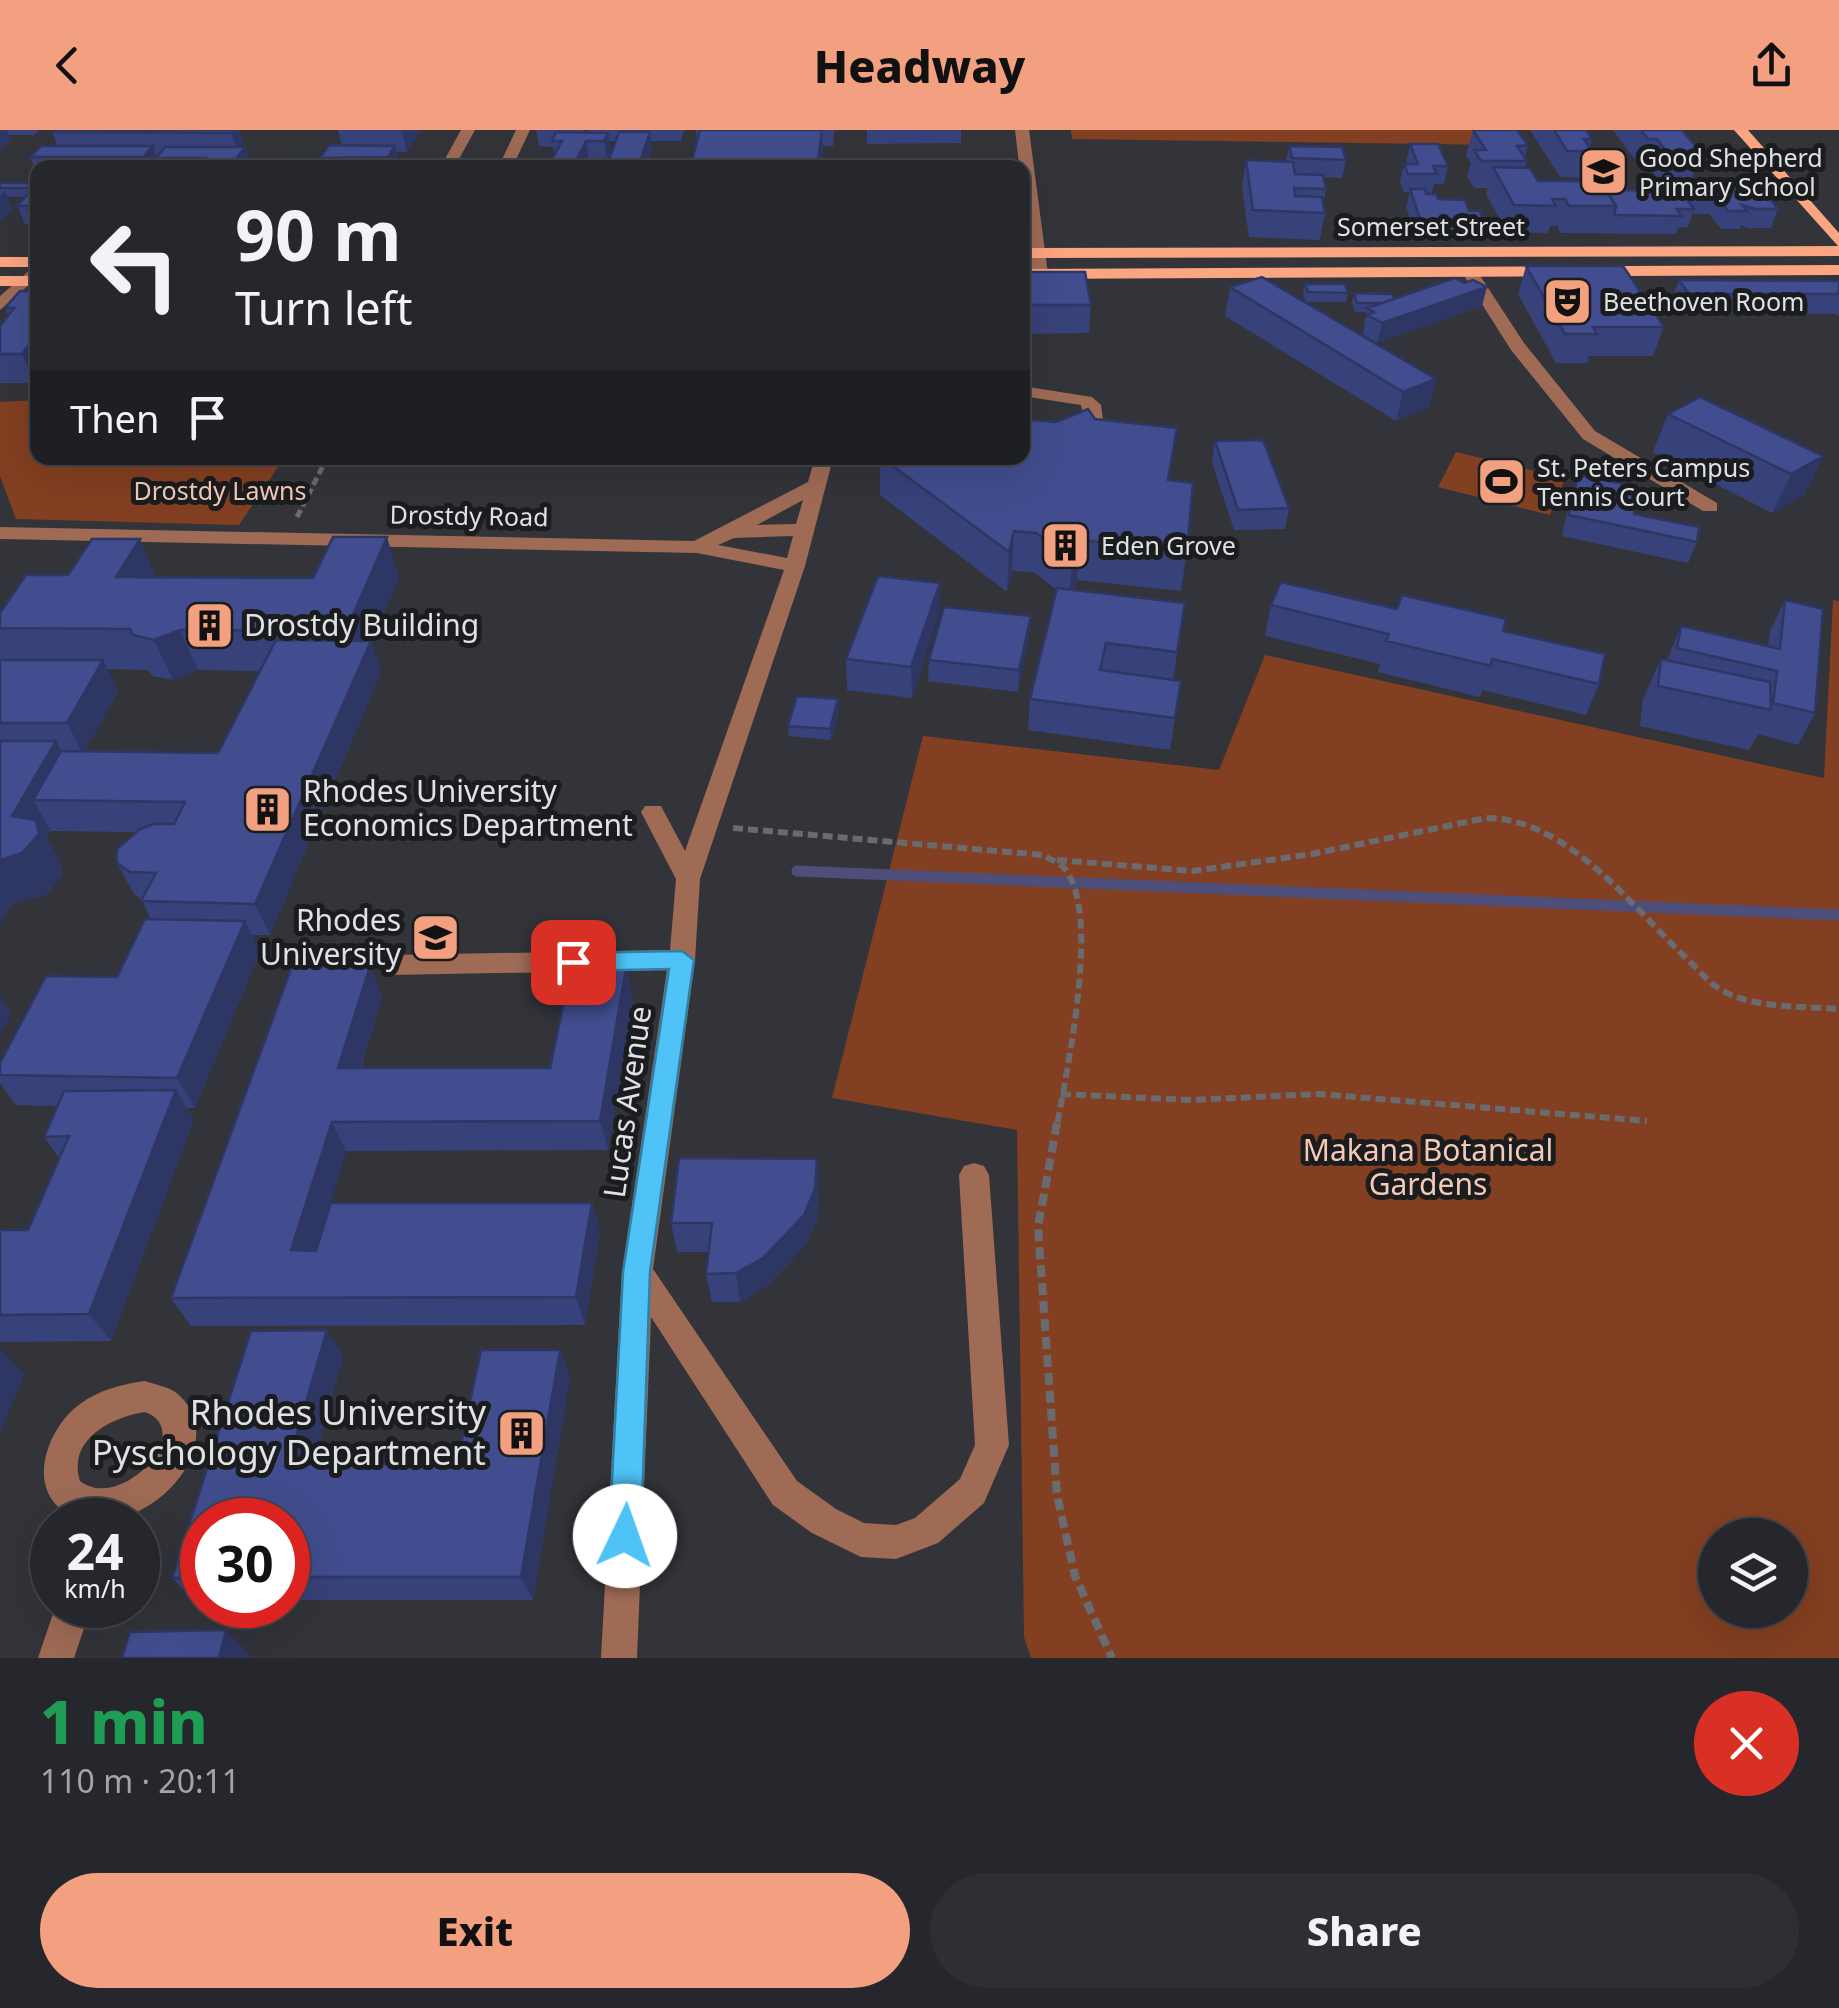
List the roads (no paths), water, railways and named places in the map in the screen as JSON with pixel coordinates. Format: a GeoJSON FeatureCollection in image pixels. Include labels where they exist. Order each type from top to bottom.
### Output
{"type":"FeatureCollection","features":[{"type":"Feature","properties":{"kind":"main road"},"geometry":{"type":"LineString","coordinates":[[1741,130],[1839,242]]}},
{"type":"Feature","properties":{"kind":"main road"},"geometry":{"type":"LineString","coordinates":[[1632,251],[1644,271]]}},
{"type":"Feature","properties":{"kind":"main road","name":"Somerset Street"},"geometry":{"type":"LineString","coordinates":[[1030,253],[1839,251]]}},
{"type":"Feature","properties":{"kind":"main road"},"geometry":{"type":"LineString","coordinates":[[1368,252],[1370,272]]}},
{"type":"Feature","properties":{"kind":"main road"},"geometry":{"type":"LineString","coordinates":[[0,262],[30,264]]}},
{"type":"Feature","properties":{"kind":"main road","name":"Somerset Street"},"geometry":{"type":"LineString","coordinates":[[1031,274],[1839,270]]}},
{"type":"Feature","properties":{"kind":"main road"},"geometry":{"type":"LineString","coordinates":[[0,281],[30,281]]}},
{"type":"Feature","properties":{"kind":"street"},"geometry":{"type":"LineString","coordinates":[[451,160],[468,130]]}},
{"type":"Feature","properties":{"kind":"street"},"geometry":{"type":"LineString","coordinates":[[508,160],[522,130]]}},
{"type":"Feature","properties":{"kind":"street"},"geometry":{"type":"LineString","coordinates":[[1022,130],[1024,160]]}},
{"type":"Feature","properties":{"kind":"street"},"geometry":{"type":"LineString","coordinates":[[1469,271],[1517,346],[1589,435],[1710,507]]}},
{"type":"Feature","properties":{"kind":"street"},"geometry":{"type":"LineString","coordinates":[[0,305],[30,282]]}},
{"type":"Feature","properties":{"kind":"street"},"geometry":{"type":"LineString","coordinates":[[1030,392],[1086,401],[1092,405],[1095,428],[1088,436],[1064,440],[1030,436]]}},
{"type":"Feature","properties":{"kind":"street","name":"Lucas Avenue"},"geometry":{"type":"LineString","coordinates":[[619,1658],[636,1272],[682,960],[688,879],[795,566],[822,465]]}},
{"type":"Feature","properties":{"kind":"street"},"geometry":{"type":"LineString","coordinates":[[732,532],[815,486]]}},
{"type":"Feature","properties":{"kind":"street","name":"Drostdy Road"},"geometry":{"type":"LineString","coordinates":[[697,547],[732,532],[804,530]]}},
{"type":"Feature","properties":{"kind":"street","name":"Drostdy Road"},"geometry":{"type":"LineString","coordinates":[[0,534],[288,536],[697,547],[795,566]]}},
{"type":"Feature","properties":{"kind":"street"},"geometry":{"type":"LineString","coordinates":[[652,812],[688,879]]}},
{"type":"Feature","properties":{"kind":"street"},"geometry":{"type":"LineString","coordinates":[[391,965],[682,960]]}},
{"type":"Feature","properties":{"kind":"street"},"geometry":{"type":"LineString","coordinates":[[636,1272],[683,1338],[752,1450],[786,1492],[824,1521],[861,1540],[896,1542],[926,1532],[972,1491],[992,1445],[974,1175]]}},
{"type":"Feature","properties":{"kind":"street"},"geometry":{"type":"LineString","coordinates":[[56,1658],[66,1628]]}},
{"type":"Feature","properties":{"kind":"waterway"},"geometry":{"type":"LineString","coordinates":[[797,871],[1839,915]]}},
{"type":"Feature","properties":{"kind":"place","name":"Good Shepherd Primary School"},"geometry":{"type":"Point","coordinates":[1604,172]}},
{"type":"Feature","properties":{"kind":"place","name":"Beethoven Room"},"geometry":{"type":"Point","coordinates":[1568,302]}},
{"type":"Feature","properties":{"kind":"place","name":"St. Peters Campus Tennis Court"},"geometry":{"type":"Point","coordinates":[1502,482]}},
{"type":"Feature","properties":{"kind":"place","name":"Eden Grove"},"geometry":{"type":"Point","coordinates":[1066,546]}},
{"type":"Feature","properties":{"kind":"place","name":"Drostdy Building"},"geometry":{"type":"Point","coordinates":[209,626]}},
{"type":"Feature","properties":{"kind":"place","name":"Rhodes University Economics Department"},"geometry":{"type":"Point","coordinates":[268,809]}},
{"type":"Feature","properties":{"kind":"place","name":"Rhodes University"},"geometry":{"type":"Point","coordinates":[436,938]}},
{"type":"Feature","properties":{"kind":"place","name":"Rhodes University Pyschology Department"},"geometry":{"type":"Point","coordinates":[521,1433]}},
{"type":"Feature","properties":{"kind":"park label","name":"Drostdy Lawns"},"geometry":{"type":"Point","coordinates":[220,491]}},
{"type":"Feature","properties":{"kind":"park label","name":"Makana Botanical Gardens"},"geometry":{"type":"Point","coordinates":[1428,1168]}}]}
